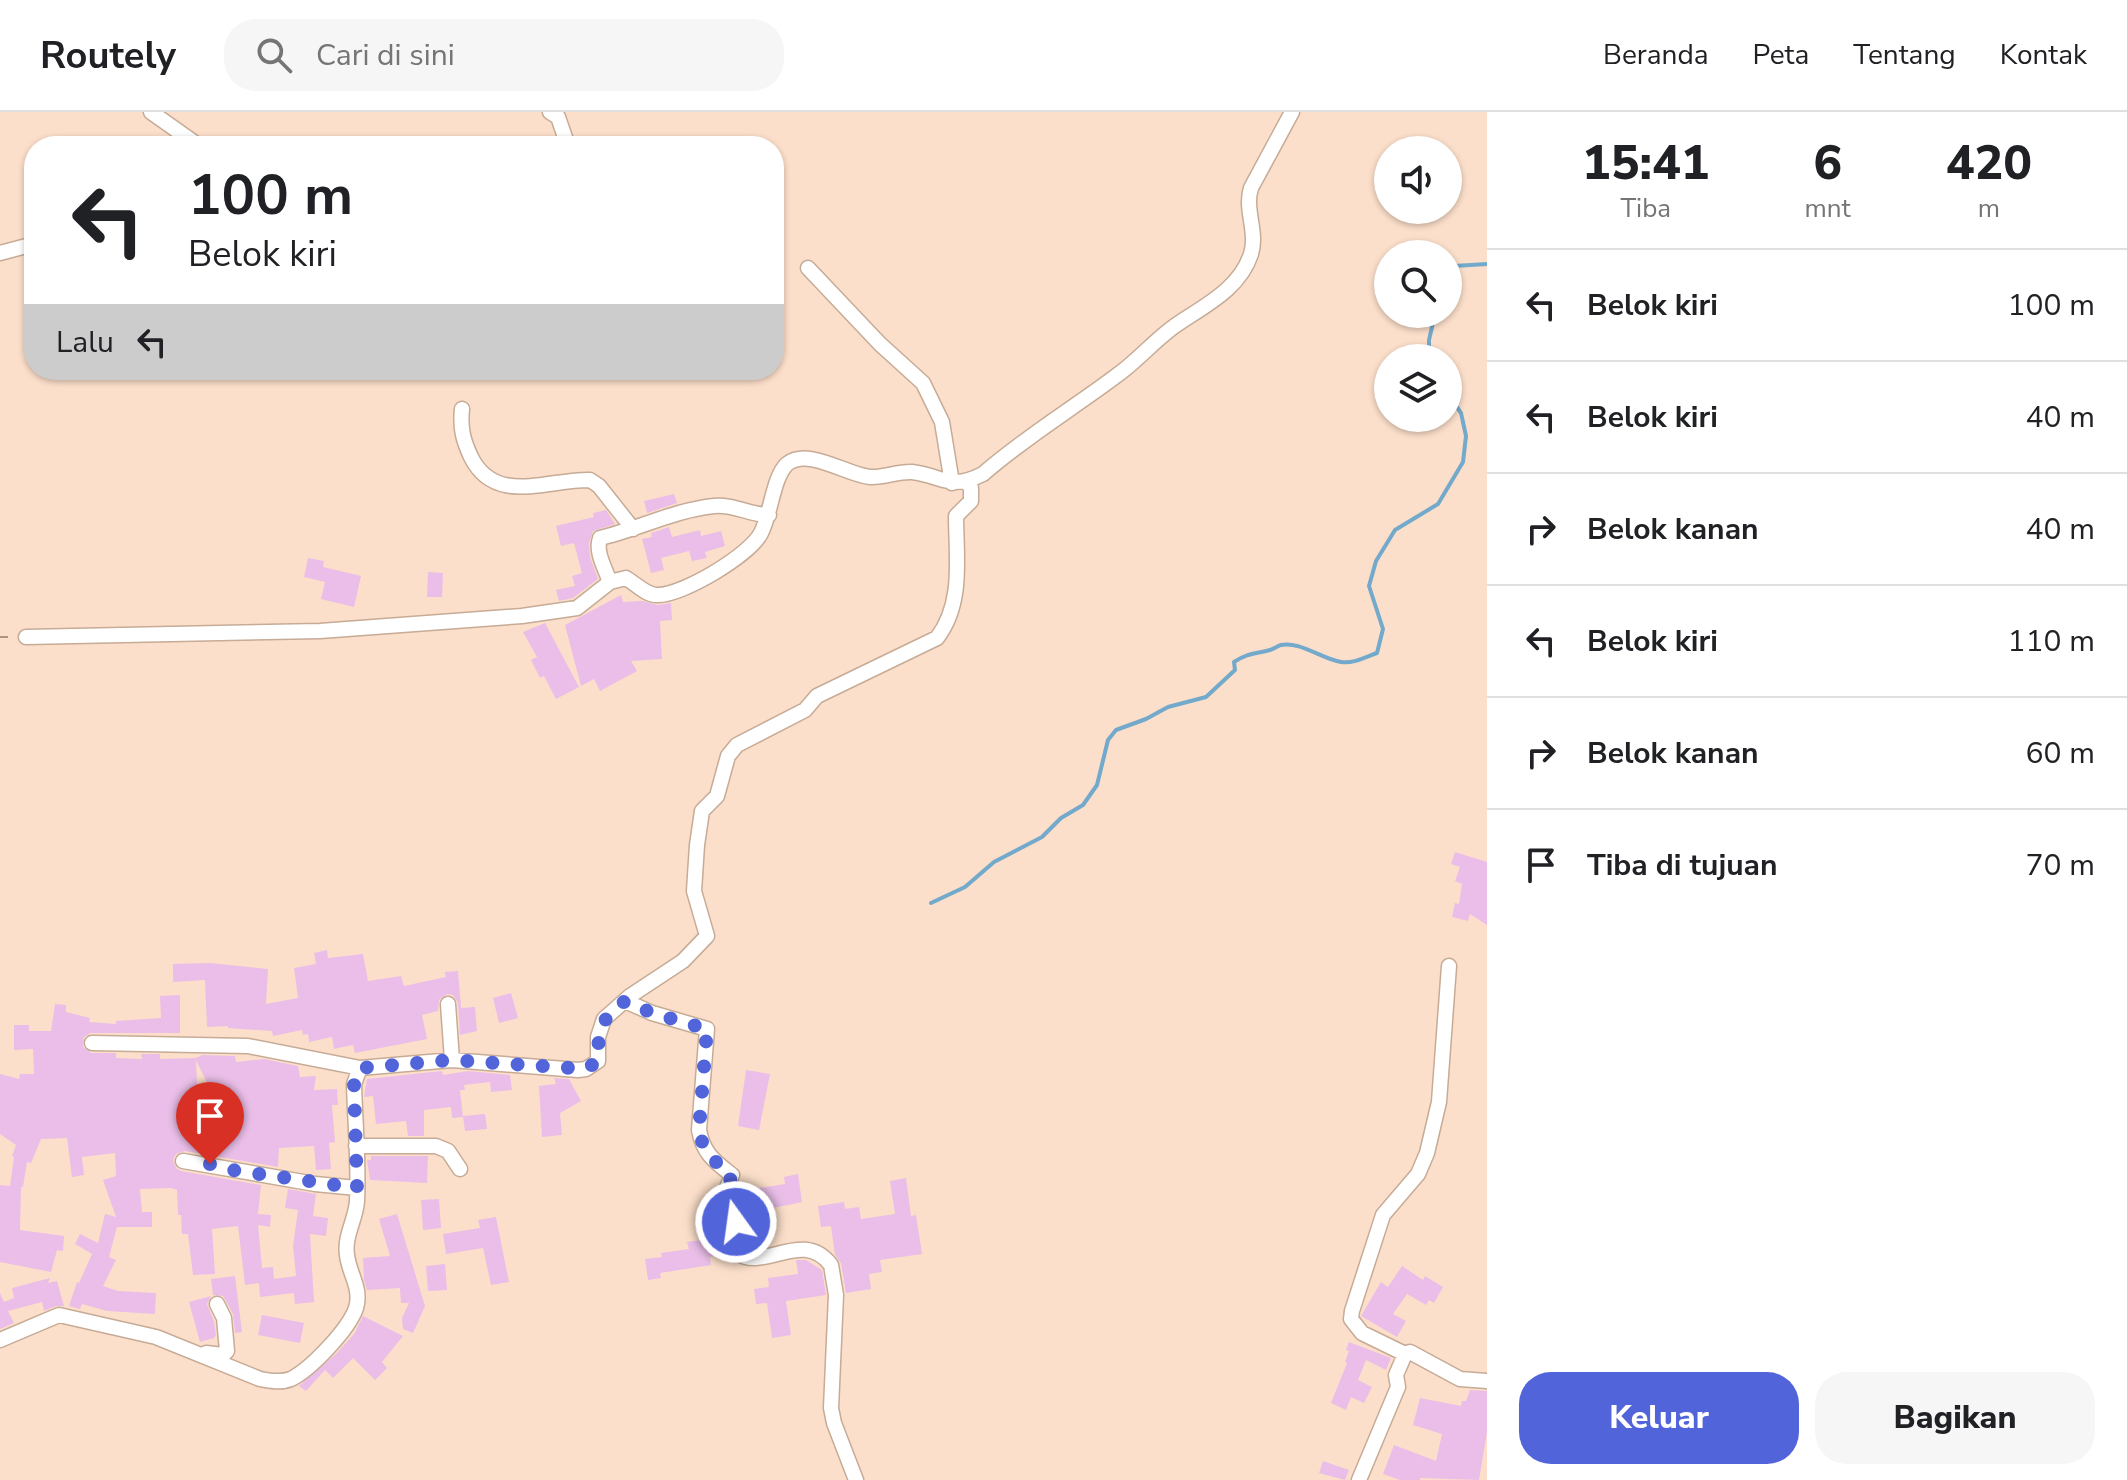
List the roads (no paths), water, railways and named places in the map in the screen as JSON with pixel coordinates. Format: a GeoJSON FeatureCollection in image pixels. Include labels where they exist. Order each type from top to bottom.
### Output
{"type":"FeatureCollection","features":[{"type":"Feature","properties":{"kind":"street"},"geometry":{"type":"LineString","coordinates":[[151,112],[185,136]]}},
{"type":"Feature","properties":{"kind":"street"},"geometry":{"type":"LineString","coordinates":[[550,112],[558,117],[565,136]]}},
{"type":"Feature","properties":{"kind":"street"},"geometry":{"type":"LineString","coordinates":[[959,482],[983,474],[1120,373],[1171,329],[1228,290],[1252,252],[1248,196],[1292,112]]}},
{"type":"Feature","properties":{"kind":"street"},"geometry":{"type":"LineString","coordinates":[[0,253],[24,247]]}},
{"type":"Feature","properties":{"kind":"street"},"geometry":{"type":"LineString","coordinates":[[808,268],[880,344],[923,383],[942,422],[959,482]]}},
{"type":"Feature","properties":{"kind":"street"},"geometry":{"type":"LineString","coordinates":[[462,409],[461,433],[478,469],[491,482],[523,487],[590,480],[599,486],[633,529]]}},
{"type":"Feature","properties":{"kind":"street"},"geometry":{"type":"LineString","coordinates":[[26,637],[320,631],[522,616],[577,608],[610,582],[626,578],[648,593],[659,596],[712,575],[740,555],[759,536],[769,515],[779,474],[788,463],[797,460],[820,461],[867,477],[911,472],[959,482],[971,488],[971,501],[956,516],[959,557],[956,587],[944,629],[937,638],[817,696],[805,710],[737,745],[728,756],[717,796],[702,811],[700,822],[694,891],[707,936],[683,961],[644,986],[604,1019],[598,1037],[598,1061],[586,1069],[452,1060],[360,1068],[248,1046],[92,1043]]}},
{"type":"Feature","properties":{"kind":"street"},"geometry":{"type":"LineString","coordinates":[[610,582],[601,559],[600,538],[715,506],[736,507],[756,515],[769,515]]}},
{"type":"Feature","properties":{"kind":"street"},"geometry":{"type":"LineString","coordinates":[[1449,966],[1439,1102],[1427,1153],[1418,1174],[1383,1215],[1351,1319],[1362,1333],[1405,1354],[1410,1352],[1460,1379],[1487,1381]]}},
{"type":"Feature","properties":{"kind":"street"},"geometry":{"type":"LineString","coordinates":[[628,998],[652,1013],[707,1029],[699,1130],[701,1144],[707,1154],[732,1175],[723,1198],[735,1214],[737,1253],[751,1259],[799,1249],[817,1254],[831,1265],[836,1295],[831,1408],[856,1480]]}},
{"type":"Feature","properties":{"kind":"street"},"geometry":{"type":"LineString","coordinates":[[448,1004],[452,1060]]}},
{"type":"Feature","properties":{"kind":"street"},"geometry":{"type":"LineString","coordinates":[[0,1340],[59,1315],[156,1337],[260,1379],[275,1382],[289,1380],[299,1373],[331,1345],[355,1311],[359,1294],[347,1254],[347,1238],[357,1203],[354,1084],[360,1068]]}},
{"type":"Feature","properties":{"kind":"street"},"geometry":{"type":"LineString","coordinates":[[356,1146],[436,1146],[448,1151],[460,1169]]}},
{"type":"Feature","properties":{"kind":"street"},"geometry":{"type":"LineString","coordinates":[[183,1161],[315,1184],[357,1188]]}},
{"type":"Feature","properties":{"kind":"street"},"geometry":{"type":"LineString","coordinates":[[198,1352],[223,1355],[227,1351],[224,1318],[217,1304]]}},
{"type":"Feature","properties":{"kind":"street"},"geometry":{"type":"LineString","coordinates":[[1359,1480],[1398,1387],[1396,1375],[1405,1354]]}},
{"type":"Feature","properties":{"kind":"waterway"},"geometry":{"type":"LineString","coordinates":[[1462,266],[1487,264]]}},
{"type":"Feature","properties":{"kind":"waterway"},"geometry":{"type":"LineString","coordinates":[[1429,344],[1432,328]]}},
{"type":"Feature","properties":{"kind":"waterway"},"geometry":{"type":"LineString","coordinates":[[931,903],[965,887],[994,862],[1042,837],[1061,818],[1083,805],[1097,785],[1108,740],[1116,730],[1168,707],[1206,697],[1235,670],[1234,662],[1239,659],[1288,644],[1341,662],[1355,661],[1377,653],[1383,629],[1369,586],[1376,561],[1395,530],[1438,504],[1463,462],[1466,436],[1462,418]]}}]}
